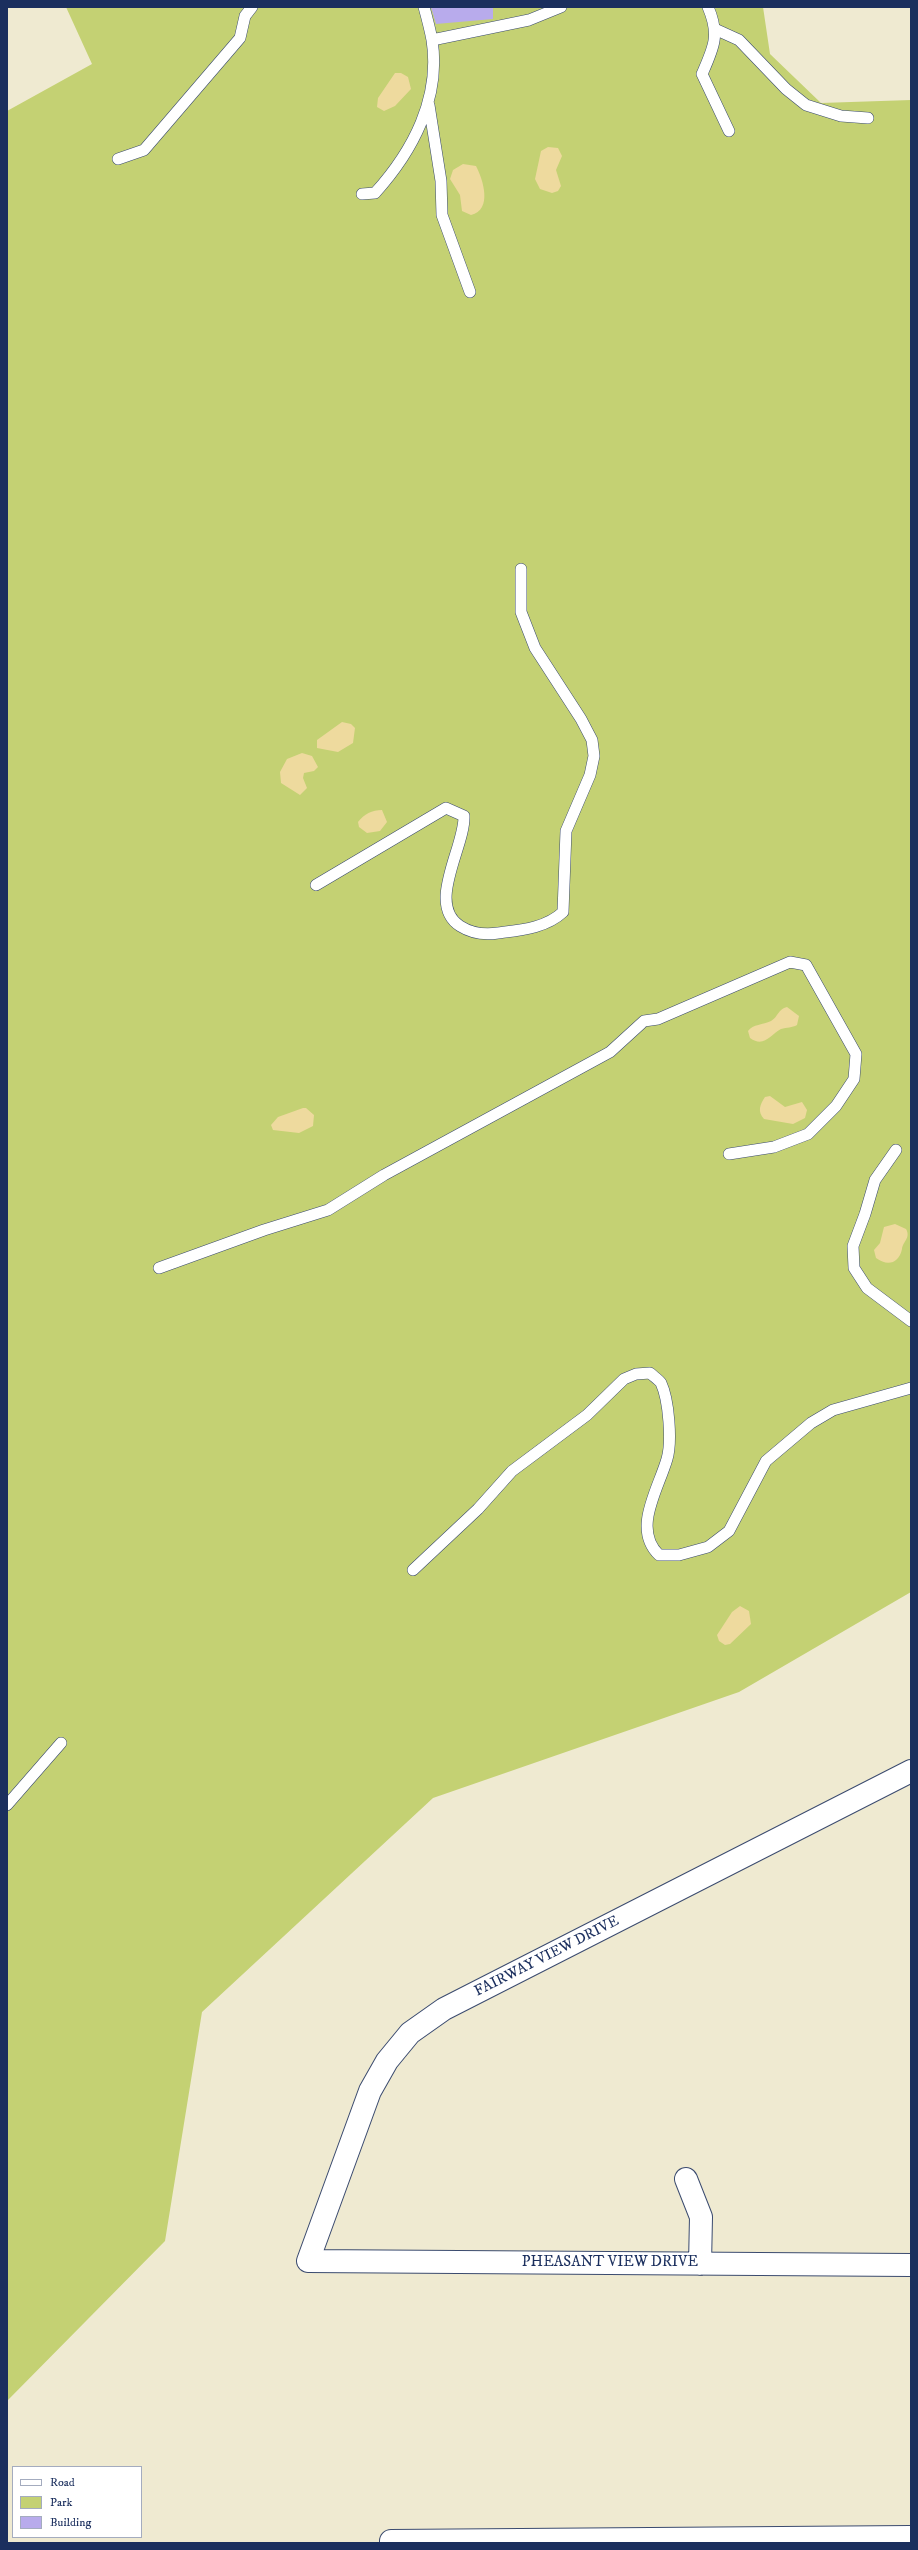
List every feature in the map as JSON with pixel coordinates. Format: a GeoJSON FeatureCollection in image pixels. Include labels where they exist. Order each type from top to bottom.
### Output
{"type":"FeatureCollection","features":[{"type":"Feature","properties":{"kind":"street","name":"FAIRWAY VIEW DRIVE"},"geometry":{"type":"LineString","coordinates":[[308,2261],[370,2091],[387,2061],[410,2033],[444,2009],[911,1771]]}},
{"type":"Feature","properties":{"kind":"street"},"geometry":{"type":"LineString","coordinates":[[686,2179],[701,2217],[700,2264]]}},
{"type":"Feature","properties":{"kind":"street","name":"PHEASANT VIEW DRIVE"},"geometry":{"type":"LineString","coordinates":[[308,2261],[911,2265]]}},
{"type":"Feature","properties":{"kind":"street"},"geometry":{"type":"LineString","coordinates":[[391,2542],[911,2537]]}},
{"type":"Feature","properties":{"kind":"lane"},"geometry":{"type":"LineString","coordinates":[[118,159],[144,150],[240,38],[245,16],[252,7]]}},
{"type":"Feature","properties":{"kind":"lane"},"geometry":{"type":"LineString","coordinates":[[424,7],[432,40],[433,59],[429,105],[441,181],[442,215],[470,292]]}},
{"type":"Feature","properties":{"kind":"lane"},"geometry":{"type":"LineString","coordinates":[[432,40],[529,20],[562,7]]}},
{"type":"Feature","properties":{"kind":"lane"},"geometry":{"type":"LineString","coordinates":[[708,7],[716,30],[710,58],[702,74],[711,98],[729,131]]}},
{"type":"Feature","properties":{"kind":"lane"},"geometry":{"type":"LineString","coordinates":[[716,30],[739,40],[786,89],[806,105],[841,116],[868,118]]}},
{"type":"Feature","properties":{"kind":"lane"},"geometry":{"type":"LineString","coordinates":[[362,194],[375,193],[392,174],[407,154],[429,105]]}},
{"type":"Feature","properties":{"kind":"lane"},"geometry":{"type":"LineString","coordinates":[[316,885],[446,808],[464,816],[461,842],[448,879],[446,899],[448,913],[454,922],[469,932],[492,934],[522,930],[553,921],[563,912],[566,831],[590,775],[594,756],[592,740],[581,719],[535,648],[521,612],[521,569]]}},
{"type":"Feature","properties":{"kind":"lane"},"geometry":{"type":"LineString","coordinates":[[159,1268],[264,1230],[328,1210],[384,1175],[610,1052],[644,1021],[658,1019],[790,962],[806,965],[856,1054],[854,1079],[836,1106],[808,1134],[774,1147],[729,1154]]}},
{"type":"Feature","properties":{"kind":"lane"},"geometry":{"type":"LineString","coordinates":[[896,1150],[875,1180],[853,1246],[854,1268],[867,1288],[911,1321]]}},
{"type":"Feature","properties":{"kind":"lane"},"geometry":{"type":"LineString","coordinates":[[413,1570],[478,1509],[512,1471],[587,1414],[624,1379],[636,1374],[650,1373],[661,1383],[667,1412],[669,1434],[667,1458],[657,1485],[645,1528],[650,1547],[659,1556],[679,1555],[708,1547],[729,1531],[766,1461],[811,1423],[833,1410],[911,1388]]}},
{"type":"Feature","properties":{"kind":"lane"},"geometry":{"type":"LineString","coordinates":[[7,1805],[61,1743]]}},
{"type":"Feature","properties":{"kind":"green space"},"geometry":{"type":"Polygon","coordinates":[[[66,7],[763,7],[770,54],[821,103],[911,100],[911,1592],[739,1692],[433,1798],[202,2012],[165,2241],[7,2401],[7,111],[92,64],[66,7]]]}},
{"type":"Feature","properties":{"kind":"sand"},"geometry":{"type":"Polygon","coordinates":[[[395,73],[401,73],[408,77],[411,89],[395,106],[384,111],[377,107],[378,98],[395,73]]]}},
{"type":"Feature","properties":{"kind":"sand"},"geometry":{"type":"Polygon","coordinates":[[[548,147],[558,148],[562,156],[556,170],[561,186],[558,191],[552,193],[540,189],[535,179],[541,151],[548,147]]]}},
{"type":"Feature","properties":{"kind":"sand"},"geometry":{"type":"Polygon","coordinates":[[[463,164],[476,166],[483,186],[484,201],[482,207],[478,212],[471,215],[462,211],[460,195],[450,179],[453,170],[463,164]]]}},
{"type":"Feature","properties":{"kind":"sand"},"geometry":{"type":"Polygon","coordinates":[[[342,722],[351,724],[355,728],[353,743],[338,752],[317,748],[317,740],[342,722]]]}},
{"type":"Feature","properties":{"kind":"sand"},"geometry":{"type":"Polygon","coordinates":[[[302,753],[312,756],[318,767],[314,771],[304,773],[303,778],[307,788],[300,795],[281,783],[280,772],[287,759],[302,753]]]}},
{"type":"Feature","properties":{"kind":"sand"},"geometry":{"type":"Polygon","coordinates":[[[382,810],[387,822],[380,831],[367,833],[359,827],[358,822],[363,817],[372,812],[382,810]]]}},
{"type":"Feature","properties":{"kind":"sand"},"geometry":{"type":"Polygon","coordinates":[[[787,1007],[799,1016],[797,1025],[781,1029],[767,1040],[759,1042],[750,1038],[748,1031],[750,1029],[771,1021],[782,1009],[787,1007]]]}},
{"type":"Feature","properties":{"kind":"sand"},"geometry":{"type":"Polygon","coordinates":[[[770,1096],[785,1107],[802,1102],[807,1110],[805,1118],[793,1124],[764,1119],[760,1114],[761,1105],[765,1097],[770,1096]]]}},
{"type":"Feature","properties":{"kind":"sand"},"geometry":{"type":"Polygon","coordinates":[[[306,1108],[314,1115],[313,1126],[299,1133],[273,1130],[271,1125],[278,1117],[306,1108]]]}},
{"type":"Feature","properties":{"kind":"sand"},"geometry":{"type":"Polygon","coordinates":[[[895,1224],[906,1229],[908,1235],[901,1254],[896,1260],[889,1263],[880,1261],[876,1258],[874,1250],[880,1243],[884,1227],[895,1224]]]}},
{"type":"Feature","properties":{"kind":"sand"},"geometry":{"type":"Polygon","coordinates":[[[740,1606],[749,1611],[751,1624],[730,1644],[725,1645],[719,1641],[717,1635],[732,1612],[740,1606]]]}},
{"type":"Feature","properties":{"kind":"building"},"geometry":{"type":"Polygon","coordinates":[[[431,7],[493,7],[493,19],[436,24],[431,7]]]}}]}
